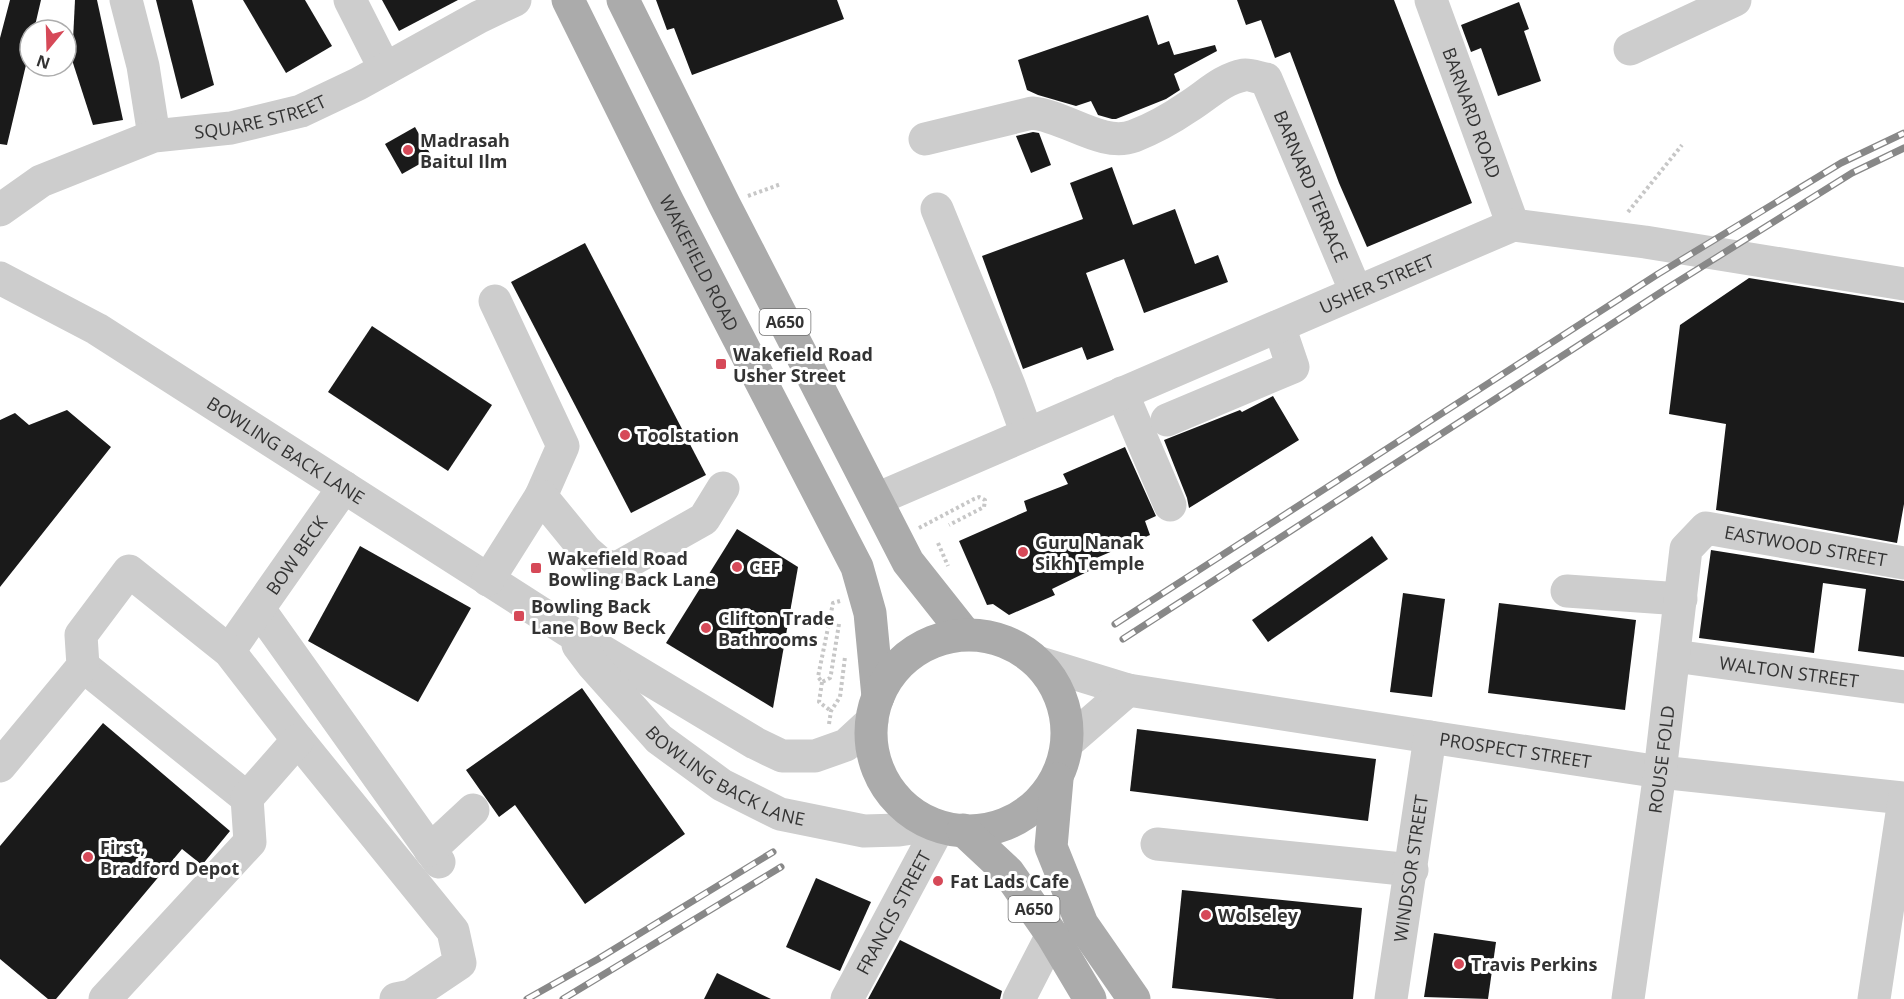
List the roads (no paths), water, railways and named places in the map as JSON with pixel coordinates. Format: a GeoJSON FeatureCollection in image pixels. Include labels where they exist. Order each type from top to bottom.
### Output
{"type":"FeatureCollection","features":[{"type":"Feature","properties":{"kind":"main road","name":"WAKEFIELD ROAD"},"geometry":{"type":"LineString","coordinates":[[568,0],[668,202],[857,567],[850,601],[870,613],[875,709]]}},
{"type":"Feature","properties":{"kind":"main road","name":"A650"},"geometry":{"type":"LineString","coordinates":[[623,0],[724,204],[908,562],[965,634]]}},
{"type":"Feature","properties":{"kind":"main road","name":"A650"},"geometry":{"type":"LineString","coordinates":[[1090,999],[1052,935],[1008,872],[945,828],[912,813],[891,791],[874,756],[875,709],[900,663],[936,639],[965,634],[1002,639],[1040,663],[1063,700],[1068,742],[1057,779],[1051,847],[1082,924],[1134,999]]}},
{"type":"Feature","properties":{"kind":"main road","name":"A650"},"geometry":{"type":"LineString","coordinates":[[945,828],[1009,823],[1043,798],[1057,779]]}},
{"type":"Feature","properties":{"kind":"street"},"geometry":{"type":"LineString","coordinates":[[126,0],[143,66],[154,136]]}},
{"type":"Feature","properties":{"kind":"street"},"geometry":{"type":"LineString","coordinates":[[350,0],[385,69]]}},
{"type":"Feature","properties":{"kind":"street","name":"SQUARE STREET"},"geometry":{"type":"LineString","coordinates":[[0,210],[41,181],[154,136],[231,128],[301,111],[358,84],[479,16],[515,0]]}},
{"type":"Feature","properties":{"kind":"street","name":"BARNARD ROAD"},"geometry":{"type":"LineString","coordinates":[[1431,0],[1513,225]]}},
{"type":"Feature","properties":{"kind":"street"},"geometry":{"type":"LineString","coordinates":[[1630,49],[1735,0]]}},
{"type":"Feature","properties":{"kind":"street","name":"BARNARD TERRACE"},"geometry":{"type":"LineString","coordinates":[[926,139],[1032,113],[1047,114],[1098,135],[1118,140],[1134,136],[1179,112],[1231,79],[1246,74],[1266,79],[1356,292]]}},
{"type":"Feature","properties":{"kind":"street"},"geometry":{"type":"LineString","coordinates":[[937,209],[1010,385],[1027,434]]}},
{"type":"Feature","properties":{"kind":"street"},"geometry":{"type":"LineString","coordinates":[[1513,225],[1645,242],[1904,284]]}},
{"type":"Feature","properties":{"kind":"street","name":"USHER STREET"},"geometry":{"type":"LineString","coordinates":[[877,499],[1513,225]]}},
{"type":"Feature","properties":{"kind":"street","name":"BOWLING BACK LANE"},"geometry":{"type":"LineString","coordinates":[[0,278],[97,329],[567,630],[755,743],[782,756],[815,756],[846,745],[875,709]]}},
{"type":"Feature","properties":{"kind":"street"},"geometry":{"type":"LineString","coordinates":[[488,580],[541,496],[563,446],[495,301]]}},
{"type":"Feature","properties":{"kind":"street"},"geometry":{"type":"LineString","coordinates":[[1167,420],[1293,367],[1279,326]]}},
{"type":"Feature","properties":{"kind":"street"},"geometry":{"type":"LineString","coordinates":[[1122,393],[1170,505]]}},
{"type":"Feature","properties":{"kind":"street","name":"BOW BECK"},"geometry":{"type":"LineString","coordinates":[[229,651],[344,486]]}},
{"type":"Feature","properties":{"kind":"street"},"geometry":{"type":"LineString","coordinates":[[541,496],[586,551],[602,565],[617,568],[704,519],[723,488]]}},
{"type":"Feature","properties":{"kind":"street","name":"EASTWOOD STREET"},"geometry":{"type":"LineString","coordinates":[[1706,528],[1904,563]]}},
{"type":"Feature","properties":{"kind":"street","name":"ROUSE FOLD"},"geometry":{"type":"LineString","coordinates":[[1628,999],[1660,772],[1686,549],[1706,528]]}},
{"type":"Feature","properties":{"kind":"street"},"geometry":{"type":"LineString","coordinates":[[0,766],[83,666],[81,635],[129,571],[229,651],[453,931],[460,963],[411,996],[396,999]]}},
{"type":"Feature","properties":{"kind":"street"},"geometry":{"type":"LineString","coordinates":[[1567,591],[1681,599]]}},
{"type":"Feature","properties":{"kind":"street"},"geometry":{"type":"LineString","coordinates":[[254,616],[434,856],[473,810]]}},
{"type":"Feature","properties":{"kind":"street","name":"BOWLING BACK LANE"},"geometry":{"type":"LineString","coordinates":[[567,630],[592,665],[658,738],[722,785],[780,814],[864,831],[945,828]]}},
{"type":"Feature","properties":{"kind":"street","name":"WALTON STREET"},"geometry":{"type":"LineString","coordinates":[[1674,656],[1904,687]]}},
{"type":"Feature","properties":{"kind":"street","name":"PROSPECT STREET"},"geometry":{"type":"LineString","coordinates":[[1040,663],[1128,690],[1660,772],[1904,799]]}},
{"type":"Feature","properties":{"kind":"street"},"geometry":{"type":"LineString","coordinates":[[83,666],[247,798]]}},
{"type":"Feature","properties":{"kind":"street"},"geometry":{"type":"LineString","coordinates":[[1068,742],[1128,690]]}},
{"type":"Feature","properties":{"kind":"street","name":"WINDSOR STREET"},"geometry":{"type":"LineString","coordinates":[[1391,999],[1430,737]]}},
{"type":"Feature","properties":{"kind":"street"},"geometry":{"type":"LineString","coordinates":[[105,999],[250,842],[247,798],[298,740]]}},
{"type":"Feature","properties":{"kind":"street"},"geometry":{"type":"LineString","coordinates":[[1874,999],[1904,799]]}},
{"type":"Feature","properties":{"kind":"street","name":"FRANCIS STREET"},"geometry":{"type":"LineString","coordinates":[[847,999],[945,828]]}},
{"type":"Feature","properties":{"kind":"street"},"geometry":{"type":"LineString","coordinates":[[1157,844],[1412,870]]}},
{"type":"Feature","properties":{"kind":"street"},"geometry":{"type":"LineString","coordinates":[[1019,999],[1052,935]]}},
{"type":"Feature","properties":{"kind":"railway"},"geometry":{"type":"LineString","coordinates":[[1115,624],[1658,274],[1841,163],[1904,133]]}},
{"type":"Feature","properties":{"kind":"railway"},"geometry":{"type":"LineString","coordinates":[[1123,639],[1666,289],[1852,173],[1904,148]]}},
{"type":"Feature","properties":{"kind":"railway"},"geometry":{"type":"LineString","coordinates":[[527,999],[598,959],[773,852]]}},
{"type":"Feature","properties":{"kind":"railway"},"geometry":{"type":"LineString","coordinates":[[563,999],[781,867]]}},
{"type":"Feature","properties":{"kind":"place","name":"Madrasah Baitul Ilm"},"geometry":{"type":"Point","coordinates":[408,150]}},
{"type":"Feature","properties":{"kind":"place","name":"Wakefield Road Usher Street"},"geometry":{"type":"Point","coordinates":[721,364]}},
{"type":"Feature","properties":{"kind":"place","name":"Toolstation"},"geometry":{"type":"Point","coordinates":[625,435]}},
{"type":"Feature","properties":{"kind":"place","name":"Guru Nanak Sikh Temple"},"geometry":{"type":"Point","coordinates":[1023,552]}},
{"type":"Feature","properties":{"kind":"place","name":"CEF"},"geometry":{"type":"Point","coordinates":[737,567]}},
{"type":"Feature","properties":{"kind":"place","name":"Wakefield Road Bowling Back Lane"},"geometry":{"type":"Point","coordinates":[536,568]}},
{"type":"Feature","properties":{"kind":"place","name":"Bowling Back Lane Bow Beck"},"geometry":{"type":"Point","coordinates":[519,616]}},
{"type":"Feature","properties":{"kind":"place","name":"Clifton Trade Bathrooms"},"geometry":{"type":"Point","coordinates":[706,628]}},
{"type":"Feature","properties":{"kind":"place","name":"First, Bradford Depot"},"geometry":{"type":"Point","coordinates":[88,857]}},
{"type":"Feature","properties":{"kind":"place","name":"Fat Lads Cafe"},"geometry":{"type":"Point","coordinates":[938,881]}},
{"type":"Feature","properties":{"kind":"place","name":"Wolseley"},"geometry":{"type":"Point","coordinates":[1206,915]}},
{"type":"Feature","properties":{"kind":"place","name":"Travis Perkins"},"geometry":{"type":"Point","coordinates":[1459,964]}}]}
